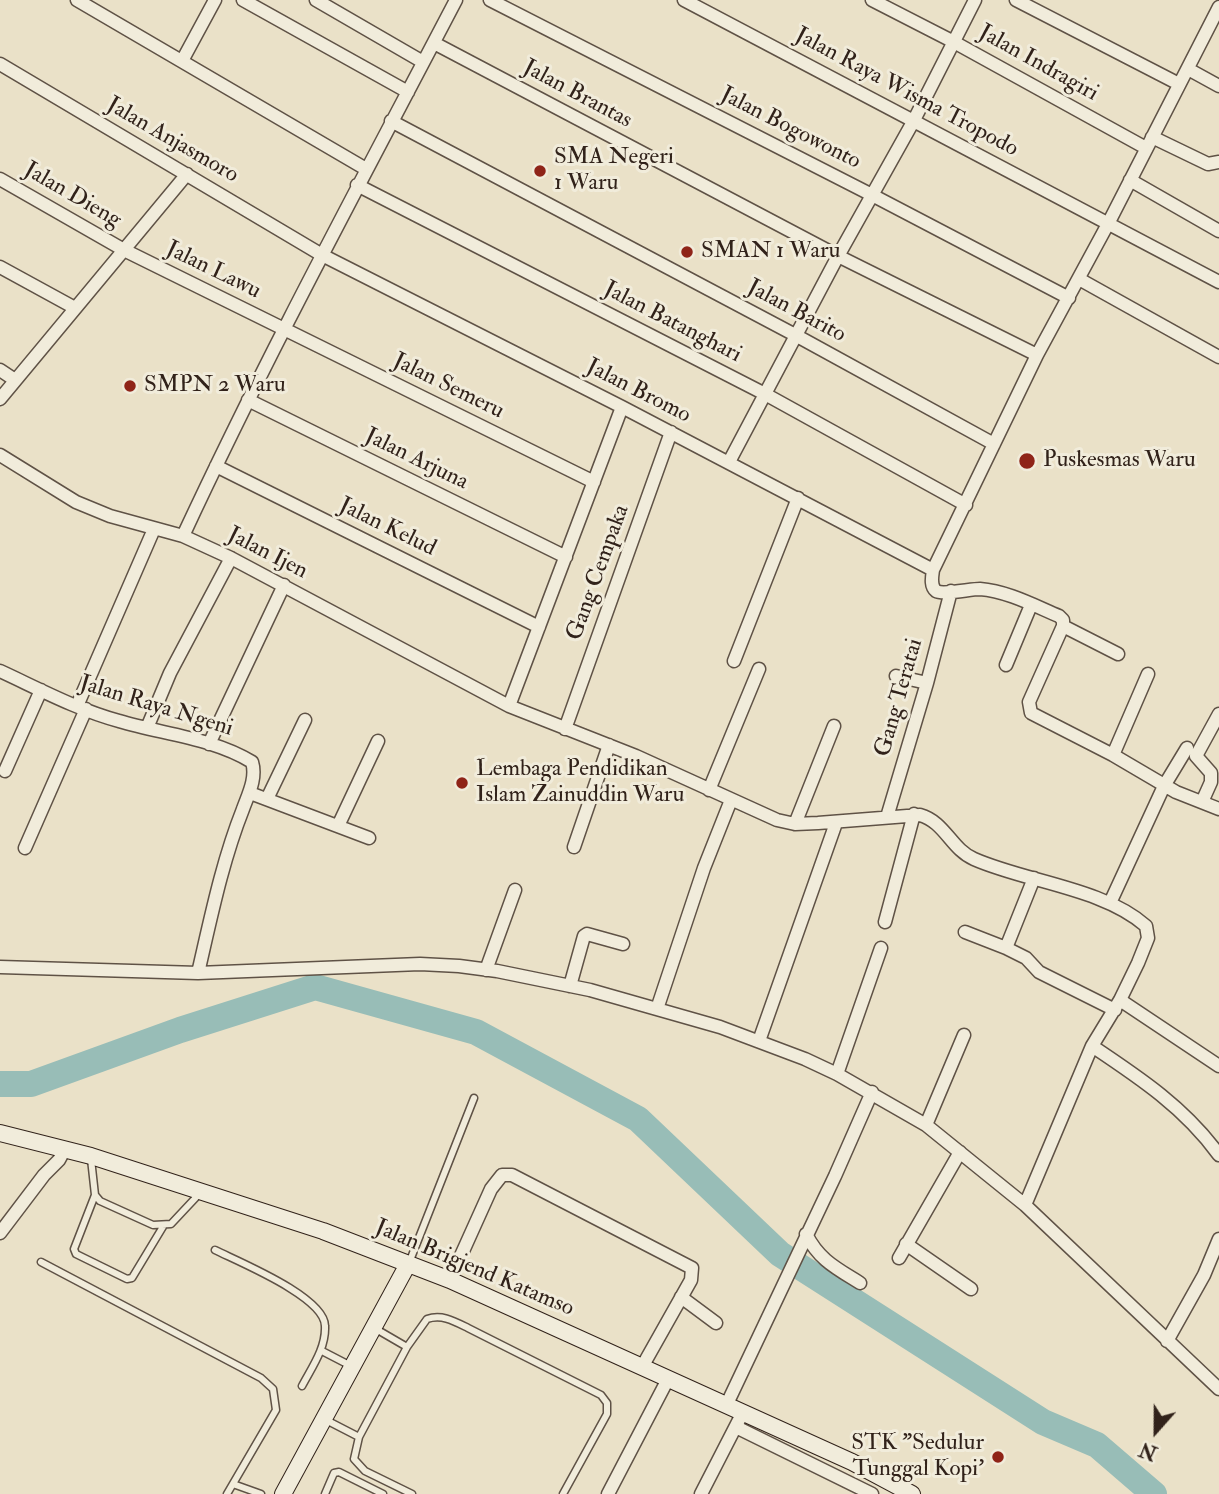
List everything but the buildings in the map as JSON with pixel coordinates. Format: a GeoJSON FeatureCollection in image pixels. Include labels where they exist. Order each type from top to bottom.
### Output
{"type":"FeatureCollection","features":[{"type":"Feature","properties":{"kind":"street"},"geometry":{"type":"LineString","coordinates":[[77,0],[366,169]]}},
{"type":"Feature","properties":{"kind":"street"},"geometry":{"type":"LineString","coordinates":[[182,61],[215,0]]}},
{"type":"Feature","properties":{"kind":"street"},"geometry":{"type":"LineString","coordinates":[[243,0],[408,92]]}},
{"type":"Feature","properties":{"kind":"street"},"geometry":{"type":"LineString","coordinates":[[316,0],[423,62]]}},
{"type":"Feature","properties":{"kind":"street"},"geometry":{"type":"LineString","coordinates":[[183,536],[284,329],[456,0]]}},
{"type":"Feature","properties":{"kind":"street","name":"Jalan Bogowonto"},"geometry":{"type":"LineString","coordinates":[[491,0],[1069,298]]}},
{"type":"Feature","properties":{"kind":"street","name":"Jalan Raya Wisma Tropodo"},"geometry":{"type":"LineString","coordinates":[[684,0],[1219,282]]}},
{"type":"Feature","properties":{"kind":"street","name":"Jalan Indragiri"},"geometry":{"type":"LineString","coordinates":[[872,0],[1149,142],[1208,164],[1219,162]]}},
{"type":"Feature","properties":{"kind":"street"},"geometry":{"type":"LineString","coordinates":[[729,462],[913,122],[975,0]]}},
{"type":"Feature","properties":{"kind":"street"},"geometry":{"type":"LineString","coordinates":[[1016,0],[1179,84]]}},
{"type":"Feature","properties":{"kind":"street"},"geometry":{"type":"LineString","coordinates":[[1210,0],[1219,6],[1109,222],[1037,355],[933,570],[932,583],[934,589],[941,593],[983,589],[1031,605],[1063,620],[1063,626],[1030,698],[1031,713],[1113,755],[1164,786],[1219,809]]}},
{"type":"Feature","properties":{"kind":"street","name":"Jalan Brantas"},"geometry":{"type":"LineString","coordinates":[[434,43],[838,257],[1037,355]]}},
{"type":"Feature","properties":{"kind":"street","name":"Jalan Anjasmoro"},"geometry":{"type":"LineString","coordinates":[[0,64],[322,255]]}},
{"type":"Feature","properties":{"kind":"street"},"geometry":{"type":"LineString","coordinates":[[1188,69],[1219,86]]}},
{"type":"Feature","properties":{"kind":"street","name":"Jalan Barito"},"geometry":{"type":"LineString","coordinates":[[391,121],[797,336],[994,444]]}},
{"type":"Feature","properties":{"kind":"street"},"geometry":{"type":"LineString","coordinates":[[0,399],[187,174]]}},
{"type":"Feature","properties":{"kind":"street","name":"Jalan Dieng"},"geometry":{"type":"LineString","coordinates":[[0,179],[124,250]]}},
{"type":"Feature","properties":{"kind":"street"},"geometry":{"type":"LineString","coordinates":[[1130,180],[1219,231]]}},
{"type":"Feature","properties":{"kind":"street","name":"Jalan Batanghari"},"geometry":{"type":"LineString","coordinates":[[357,186],[766,395],[966,505]]}},
{"type":"Feature","properties":{"kind":"street","name":"Jalan Lawu"},"geometry":{"type":"LineString","coordinates":[[124,250],[284,329]]}},
{"type":"Feature","properties":{"kind":"street","name":"Jalan Bromo"},"geometry":{"type":"LineString","coordinates":[[322,255],[671,432],[933,570]]}},
{"type":"Feature","properties":{"kind":"street"},"geometry":{"type":"LineString","coordinates":[[0,267],[75,308]]}},
{"type":"Feature","properties":{"kind":"street"},"geometry":{"type":"LineString","coordinates":[[1079,279],[1219,357]]}},
{"type":"Feature","properties":{"kind":"street","name":"Jalan Semeru"},"geometry":{"type":"LineString","coordinates":[[284,329],[594,482]]}},
{"type":"Feature","properties":{"kind":"street"},"geometry":{"type":"LineString","coordinates":[[0,370],[15,380]]}},
{"type":"Feature","properties":{"kind":"street","name":"Jalan Arjuna"},"geometry":{"type":"LineString","coordinates":[[248,400],[566,557]]}},
{"type":"Feature","properties":{"kind":"street"},"geometry":{"type":"LineString","coordinates":[[509,706],[622,407]]}},
{"type":"Feature","properties":{"kind":"street","name":"Gang Cempaka"},"geometry":{"type":"LineString","coordinates":[[565,729],[671,432]]}},
{"type":"Feature","properties":{"kind":"street","name":"Jalan Ijen"},"geometry":{"type":"LineString","coordinates":[[0,456],[76,502],[110,516],[183,536],[231,558],[509,706],[608,745],[777,820],[795,824],[836,823],[914,814]]}},
{"type":"Feature","properties":{"kind":"street","name":"Jalan Kelud"},"geometry":{"type":"LineString","coordinates":[[216,466],[539,627]]}},
{"type":"Feature","properties":{"kind":"street"},"geometry":{"type":"LineString","coordinates":[[734,661],[798,498]]}},
{"type":"Feature","properties":{"kind":"street"},"geometry":{"type":"LineString","coordinates":[[25,848],[154,529]]}},
{"type":"Feature","properties":{"kind":"street"},"geometry":{"type":"LineString","coordinates":[[148,729],[150,717],[170,673],[231,558]]}},
{"type":"Feature","properties":{"kind":"street"},"geometry":{"type":"LineString","coordinates":[[209,744],[285,585]]}},
{"type":"Feature","properties":{"kind":"street","name":"Gang Teratai"},"geometry":{"type":"LineString","coordinates":[[887,817],[951,591]]}},
{"type":"Feature","properties":{"kind":"street"},"geometry":{"type":"LineString","coordinates":[[1006,666],[1031,605]]}},
{"type":"Feature","properties":{"kind":"street"},"geometry":{"type":"LineString","coordinates":[[1063,626],[1118,654]]}},
{"type":"Feature","properties":{"kind":"street"},"geometry":{"type":"LineString","coordinates":[[709,790],[759,668]]}},
{"type":"Feature","properties":{"kind":"street","name":"Jalan Raya Ngeni"},"geometry":{"type":"LineString","coordinates":[[0,671],[116,721],[209,744],[252,762],[250,793],[222,866],[198,973]]}},
{"type":"Feature","properties":{"kind":"street"},"geometry":{"type":"LineString","coordinates":[[1113,755],[1148,674]]}},
{"type":"Feature","properties":{"kind":"street"},"geometry":{"type":"LineString","coordinates":[[895,676],[927,683]]}},
{"type":"Feature","properties":{"kind":"street"},"geometry":{"type":"LineString","coordinates":[[5,772],[41,690]]}},
{"type":"Feature","properties":{"kind":"street"},"geometry":{"type":"LineString","coordinates":[[1202,802],[1211,777],[1209,769],[1196,757],[1219,714]]}},
{"type":"Feature","properties":{"kind":"street"},"geometry":{"type":"LineString","coordinates":[[267,799],[305,720]]}},
{"type":"Feature","properties":{"kind":"street"},"geometry":{"type":"LineString","coordinates":[[795,824],[834,726]]}},
{"type":"Feature","properties":{"kind":"street"},"geometry":{"type":"LineString","coordinates":[[338,826],[378,741]]}},
{"type":"Feature","properties":{"kind":"street"},"geometry":{"type":"LineString","coordinates":[[574,847],[608,745]]}},
{"type":"Feature","properties":{"kind":"street"},"geometry":{"type":"LineString","coordinates":[[1110,903],[1164,786],[1187,748]]}},
{"type":"Feature","properties":{"kind":"street"},"geometry":{"type":"LineString","coordinates":[[250,793],[369,838]]}},
{"type":"Feature","properties":{"kind":"street"},"geometry":{"type":"LineString","coordinates":[[657,1009],[704,868],[731,800]]}},
{"type":"Feature","properties":{"kind":"street"},"geometry":{"type":"LineString","coordinates":[[885,922],[914,814],[935,822],[964,854],[1110,903],[1133,914],[1146,926],[1147,942],[1138,963],[1093,1046],[1025,1205]]}},
{"type":"Feature","properties":{"kind":"street"},"geometry":{"type":"LineString","coordinates":[[759,1041],[836,823]]}},
{"type":"Feature","properties":{"kind":"street"},"geometry":{"type":"LineString","coordinates":[[1006,948],[1034,878]]}},
{"type":"Feature","properties":{"kind":"street"},"geometry":{"type":"LineString","coordinates":[[486,970],[515,890]]}},
{"type":"Feature","properties":{"kind":"street"},"geometry":{"type":"LineString","coordinates":[[965,932],[1026,958],[1039,972],[1117,1005],[1219,1066]]}},
{"type":"Feature","properties":{"kind":"street"},"geometry":{"type":"LineString","coordinates":[[570,986],[584,936],[587,934],[623,944]]}},
{"type":"Feature","properties":{"kind":"street"},"geometry":{"type":"LineString","coordinates":[[837,1074],[881,948]]}},
{"type":"Feature","properties":{"kind":"street"},"geometry":{"type":"LineString","coordinates":[[0,967],[198,973],[420,964],[486,970],[570,986],[657,1009],[759,1041],[837,1074],[926,1125],[1025,1205],[1219,1389]]}},
{"type":"Feature","properties":{"kind":"street"},"geometry":{"type":"LineString","coordinates":[[926,1125],[964,1035]]}},
{"type":"Feature","properties":{"kind":"street"},"geometry":{"type":"LineString","coordinates":[[1093,1046],[1171,1102],[1203,1133],[1219,1155]]}},
{"type":"Feature","properties":{"kind":"street"},"geometry":{"type":"LineString","coordinates":[[726,1406],[872,1092]]}},
{"type":"Feature","properties":{"kind":"street","name":"Jalan Brigjend Katamso"},"geometry":{"type":"LineString","coordinates":[[0,1133],[90,1156],[202,1191],[323,1231],[450,1280],[726,1406],[739,1420],[796,1437],[852,1462],[912,1494]]}},
{"type":"Feature","properties":{"kind":"street"},"geometry":{"type":"LineString","coordinates":[[0,1233],[65,1149]]}},
{"type":"Feature","properties":{"kind":"street"},"geometry":{"type":"LineString","coordinates":[[899,1258],[960,1152]]}},
{"type":"Feature","properties":{"kind":"street"},"geometry":{"type":"LineString","coordinates":[[450,1280],[491,1189],[502,1175],[512,1175],[690,1265],[693,1275],[642,1367]]}},
{"type":"Feature","properties":{"kind":"street"},"geometry":{"type":"LineString","coordinates":[[805,1236],[822,1259],[860,1283]]}},
{"type":"Feature","properties":{"kind":"street"},"geometry":{"type":"LineString","coordinates":[[1167,1341],[1204,1275],[1219,1239]]}},
{"type":"Feature","properties":{"kind":"street"},"geometry":{"type":"LineString","coordinates":[[906,1244],[971,1289]]}},
{"type":"Feature","properties":{"kind":"street"},"geometry":{"type":"LineString","coordinates":[[285,1494],[408,1264]]}},
{"type":"Feature","properties":{"kind":"street"},"geometry":{"type":"LineString","coordinates":[[681,1297],[716,1323]]}},
{"type":"Feature","properties":{"kind":"street"},"geometry":{"type":"LineString","coordinates":[[608,1494],[668,1379]]}},
{"type":"Feature","properties":{"kind":"street"},"geometry":{"type":"LineString","coordinates":[[701,1494],[739,1420],[788,1453],[872,1494]]}},
{"type":"Feature","properties":{"kind":"street"},"geometry":{"type":"LineString","coordinates":[[788,1453],[796,1437]]}},
{"type":"Feature","properties":{"kind":"lane"},"geometry":{"type":"LineString","coordinates":[[408,1264],[474,1098]]}},
{"type":"Feature","properties":{"kind":"lane"},"geometry":{"type":"LineString","coordinates":[[90,1156],[95,1195],[74,1249],[76,1254],[127,1279],[132,1278],[164,1225]]}},
{"type":"Feature","properties":{"kind":"lane"},"geometry":{"type":"LineString","coordinates":[[95,1195],[100,1201],[153,1225],[164,1225],[171,1224],[202,1191]]}},
{"type":"Feature","properties":{"kind":"lane"},"geometry":{"type":"LineString","coordinates":[[215,1250],[303,1296],[324,1320],[321,1351],[302,1386]]}},
{"type":"Feature","properties":{"kind":"lane"},"geometry":{"type":"LineString","coordinates":[[41,1262],[261,1378],[273,1388],[276,1410],[227,1494]]}},
{"type":"Feature","properties":{"kind":"lane"},"geometry":{"type":"LineString","coordinates":[[412,1494],[358,1466],[354,1460],[359,1437],[407,1347],[427,1318],[436,1316],[448,1318],[601,1395],[607,1403],[607,1414],[563,1494]]}},
{"type":"Feature","properties":{"kind":"lane"},"geometry":{"type":"LineString","coordinates":[[374,1328],[407,1347]]}},
{"type":"Feature","properties":{"kind":"lane"},"geometry":{"type":"LineString","coordinates":[[321,1351],[353,1366]]}},
{"type":"Feature","properties":{"kind":"lane"},"geometry":{"type":"LineString","coordinates":[[324,1419],[359,1437]]}},
{"type":"Feature","properties":{"kind":"lane"},"geometry":{"type":"LineString","coordinates":[[325,1494],[334,1473],[339,1472],[383,1494]]}},
{"type":"Feature","properties":{"kind":"lane"},"geometry":{"type":"LineString","coordinates":[[233,1484],[261,1494]]}},
{"type":"Feature","properties":{"kind":"waterway"},"geometry":{"type":"LineString","coordinates":[[0,1084],[31,1084],[180,1030],[315,987],[476,1032],[638,1119],[780,1254],[1043,1422],[1097,1445],[1154,1494]]}},
{"type":"Feature","properties":{"kind":"place","name":"SMA Negeri 1 Waru"},"geometry":{"type":"Point","coordinates":[540,171]}},
{"type":"Feature","properties":{"kind":"place","name":"SMAN 1 Waru"},"geometry":{"type":"Point","coordinates":[687,252]}},
{"type":"Feature","properties":{"kind":"place","name":"SMPN 2 Waru"},"geometry":{"type":"Point","coordinates":[130,386]}},
{"type":"Feature","properties":{"kind":"place","name":"Puskesmas Waru"},"geometry":{"type":"Point","coordinates":[1027,461]}},
{"type":"Feature","properties":{"kind":"place","name":"Lembaga Pendidikan Islam Zainuddin Waru"},"geometry":{"type":"Point","coordinates":[462,783]}},
{"type":"Feature","properties":{"kind":"place","name":"STK \"Sedulur Tunggal Kopi'"},"geometry":{"type":"Point","coordinates":[998,1457]}}]}
